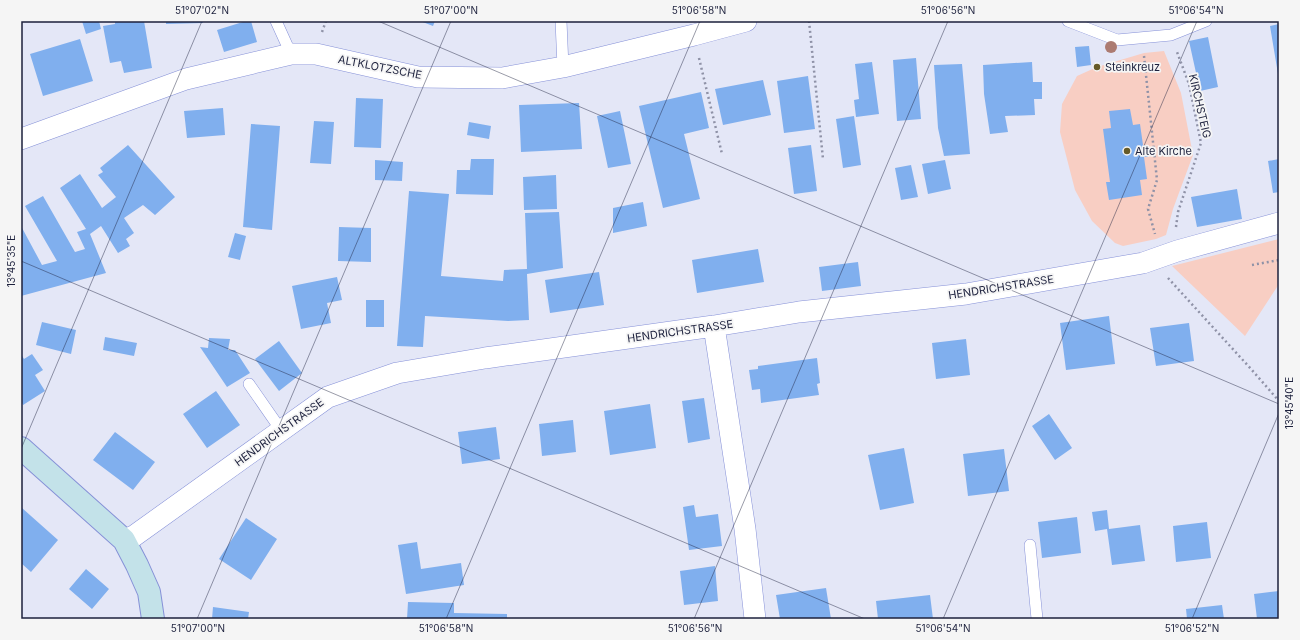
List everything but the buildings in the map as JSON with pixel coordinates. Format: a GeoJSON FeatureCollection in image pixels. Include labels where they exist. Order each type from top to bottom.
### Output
{"type":"FeatureCollection","features":[{"type":"Feature","properties":{"kind":"street","name":"ALTKLOTZSCHE"},"geometry":{"type":"LineString","coordinates":[[21,138],[186,79],[291,54],[316,54],[418,77],[502,78],[563,67],[746,21]]}},
{"type":"Feature","properties":{"kind":"street","name":"HENDRICHSTRASSE"},"geometry":{"type":"LineString","coordinates":[[124,540],[134,536],[328,397],[397,373],[485,358],[714,326],[799,312],[966,294],[1152,260],[1177,251],[1279,223]]}},
{"type":"Feature","properties":{"kind":"street"},"geometry":{"type":"LineString","coordinates":[[714,326],[745,529],[755,619]]}},
{"type":"Feature","properties":{"kind":"street"},"geometry":{"type":"LineString","coordinates":[[21,448],[124,540],[149,592],[153,619]]}},
{"type":"Feature","properties":{"kind":"lane"},"geometry":{"type":"LineString","coordinates":[[276,21],[291,54]]}},
{"type":"Feature","properties":{"kind":"lane"},"geometry":{"type":"LineString","coordinates":[[562,21],[563,67]]}},
{"type":"Feature","properties":{"kind":"lane"},"geometry":{"type":"LineString","coordinates":[[1068,21],[1117,40],[1170,34],[1206,21]]}},
{"type":"Feature","properties":{"kind":"lane"},"geometry":{"type":"LineString","coordinates":[[249,384],[281,430]]}},
{"type":"Feature","properties":{"kind":"lane"},"geometry":{"type":"LineString","coordinates":[[1030,545],[1037,619]]}},
{"type":"Feature","properties":{"kind":"path"},"geometry":{"type":"LineString","coordinates":[[809,21],[823,158]]}},
{"type":"Feature","properties":{"kind":"path","name":"KIRCHSTEIG"},"geometry":{"type":"LineString","coordinates":[[1170,34],[1189,84],[1201,143],[1178,212],[1175,234],[1177,251]]}},
{"type":"Feature","properties":{"kind":"path"},"geometry":{"type":"LineString","coordinates":[[694,35],[722,154]]}},
{"type":"Feature","properties":{"kind":"path"},"geometry":{"type":"LineString","coordinates":[[1142,38],[1157,180],[1148,209],[1156,239]]}},
{"type":"Feature","properties":{"kind":"path"},"geometry":{"type":"LineString","coordinates":[[1152,260],[1279,401]]}},
{"type":"Feature","properties":{"kind":"path"},"geometry":{"type":"LineString","coordinates":[[1252,265],[1279,260]]}},
{"type":"Feature","properties":{"kind":"shaded area"},"geometry":{"type":"Polygon","coordinates":[[[1164,51],[1181,93],[1193,155],[1173,209],[1166,235],[1156,239],[1123,246],[1115,243],[1092,221],[1075,190],[1060,132],[1062,104],[1077,76],[1097,67],[1144,53],[1164,51]]]}},
{"type":"Feature","properties":{"kind":"shaded area"},"geometry":{"type":"Polygon","coordinates":[[[1279,239],[1279,284],[1245,336],[1172,266],[1279,239]]]}},
{"type":"Feature","properties":{"kind":"place","name":"Steinkreuz"},"geometry":{"type":"Point","coordinates":[1097,67]}},
{"type":"Feature","properties":{"kind":"place","name":"Alte Kirche"},"geometry":{"type":"Point","coordinates":[1127,151]}}]}
